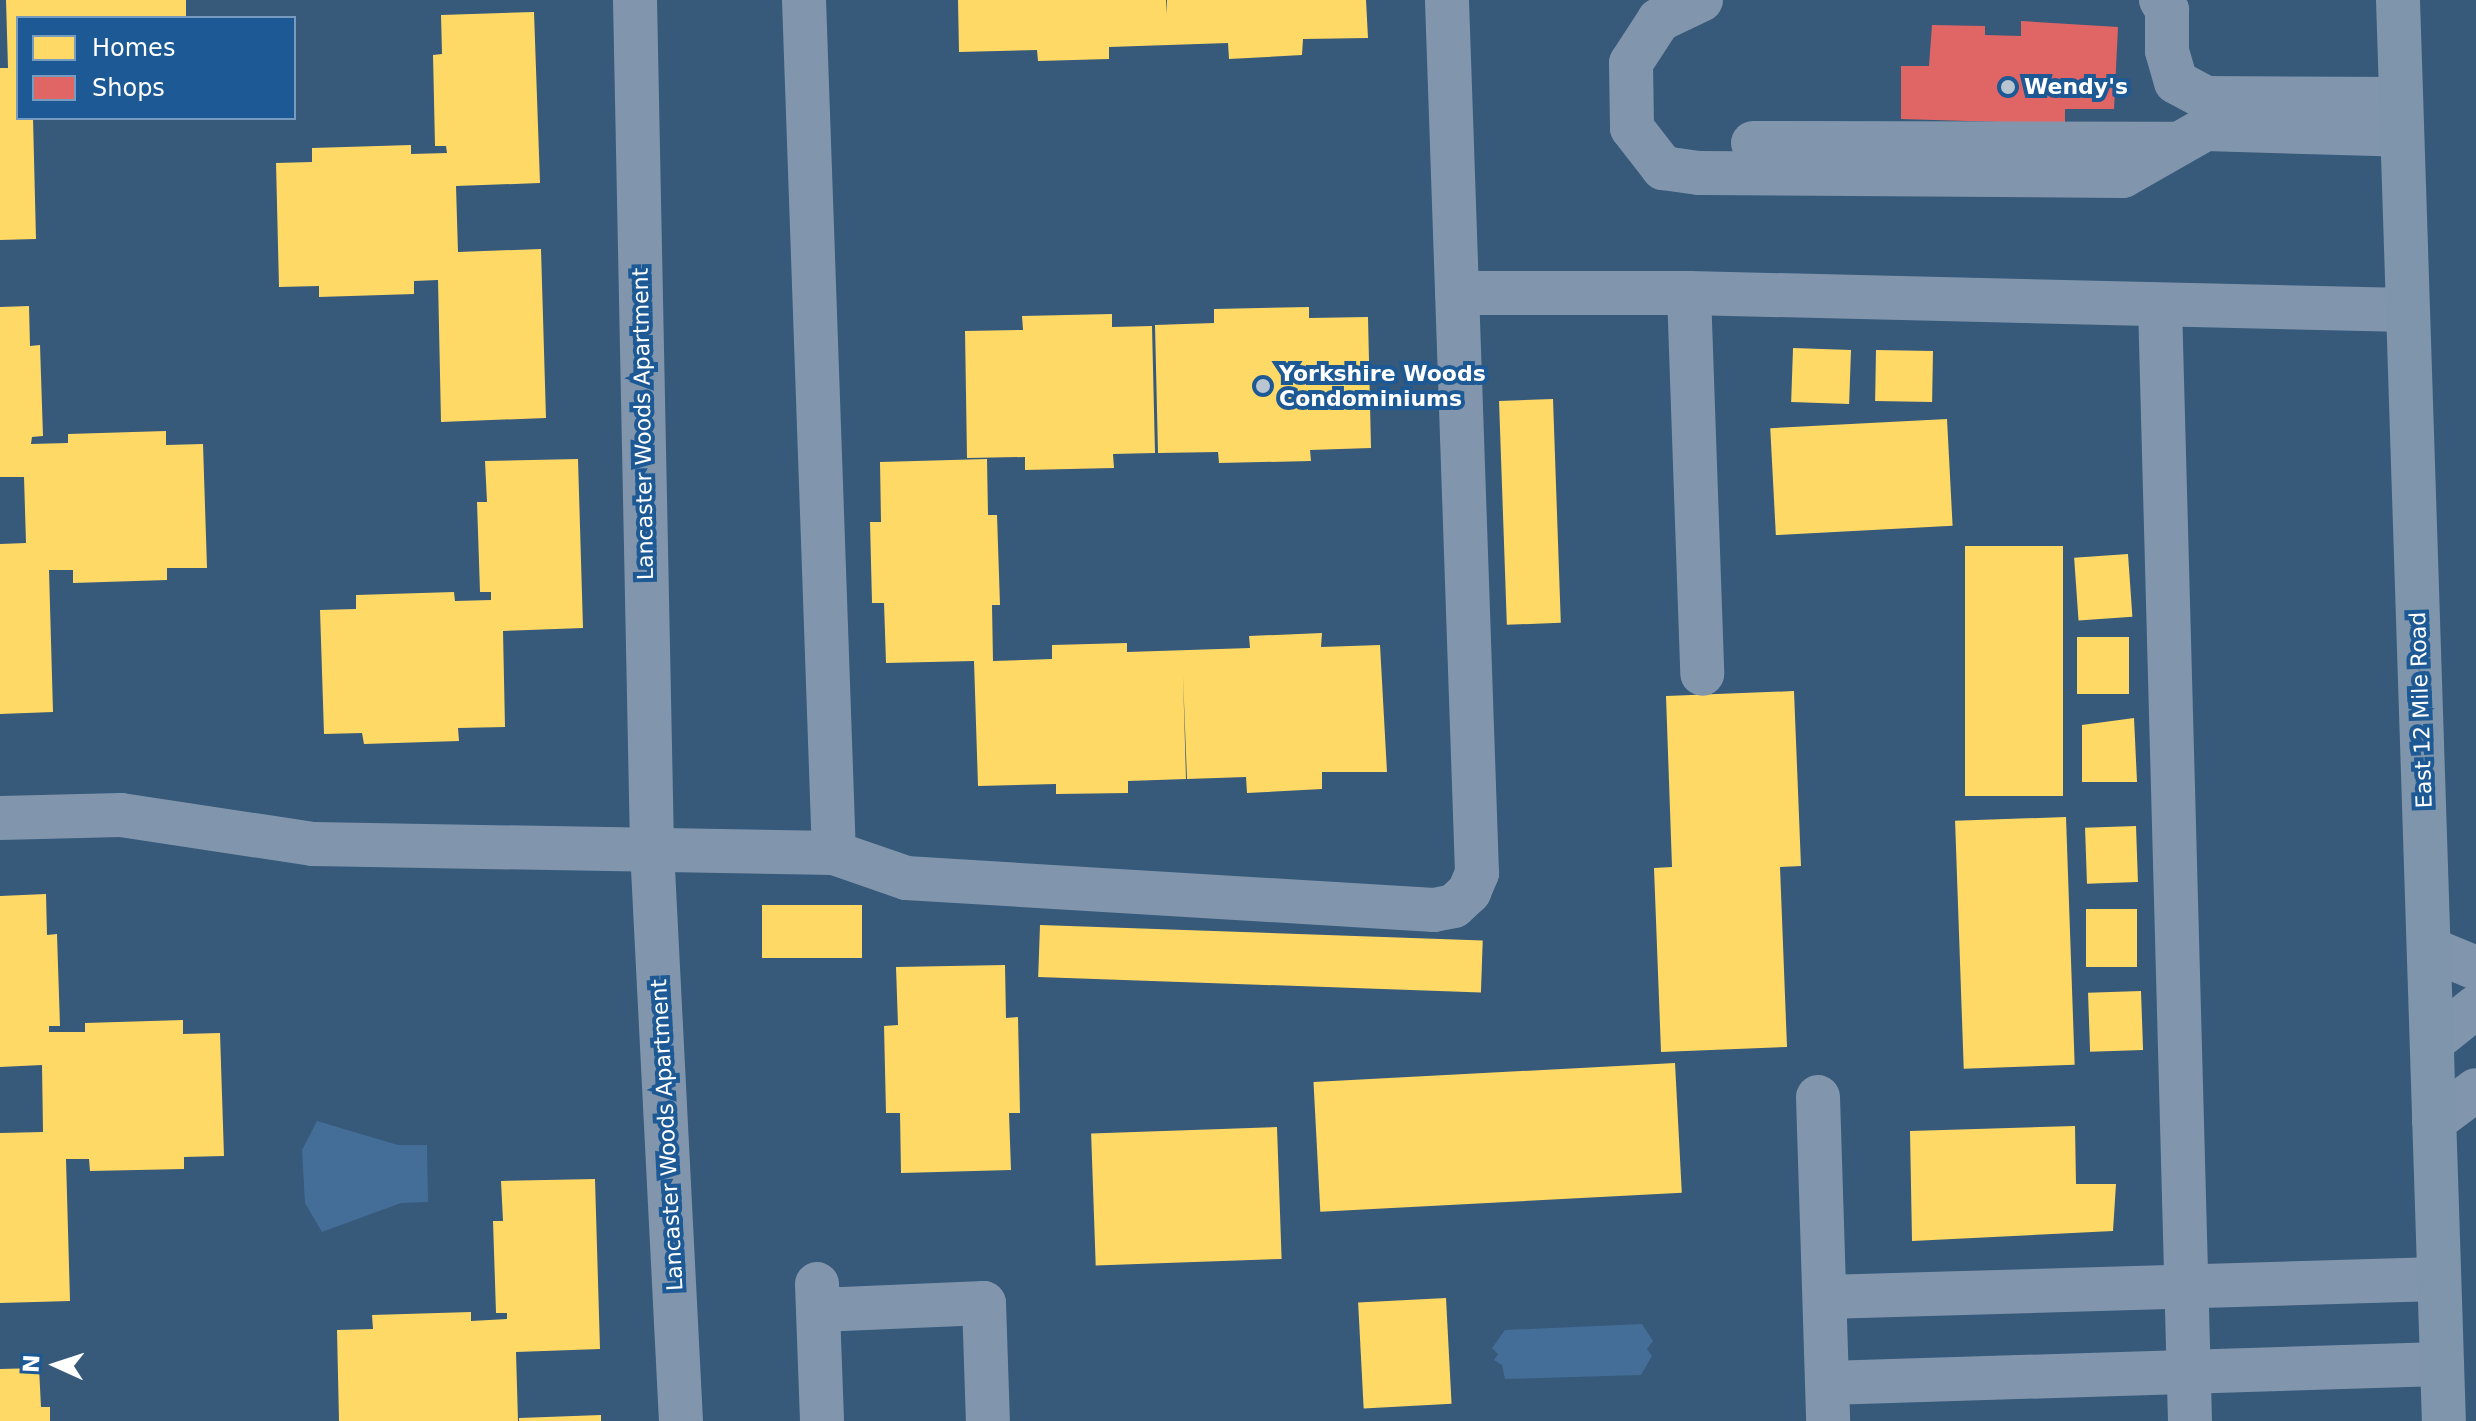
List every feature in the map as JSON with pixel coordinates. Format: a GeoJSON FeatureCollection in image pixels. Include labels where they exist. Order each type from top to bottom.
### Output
{"type":"FeatureCollection","features":[{"type":"Feature","properties":{"kind":"main road","name":"East 12 Mile Road"},"geometry":{"type":"LineString","coordinates":[[2398,0],[2444,1421]]}},
{"type":"Feature","properties":{"kind":"street","name":"Lancaster Woods Apartment"},"geometry":{"type":"LineString","coordinates":[[635,0],[652,849],[681,1421]]}},
{"type":"Feature","properties":{"kind":"street"},"geometry":{"type":"LineString","coordinates":[[804,0],[834,853]]}},
{"type":"Feature","properties":{"kind":"street"},"geometry":{"type":"LineString","coordinates":[[0,818],[121,815],[313,844],[834,853],[906,878],[961,883],[1434,910],[1454,906],[1469,892],[1477,873],[1477,847],[1447,0]]}},
{"type":"Feature","properties":{"kind":"street"},"geometry":{"type":"LineString","coordinates":[[1701,0],[1659,20],[1631,63],[1628,93],[1632,128],[1645,151],[1663,168],[1699,173],[2123,176],[2174,144],[2205,129],[2401,117]]}},
{"type":"Feature","properties":{"kind":"street"},"geometry":{"type":"LineString","coordinates":[[2161,0],[2176,82],[2206,98],[2401,117]]}},
{"type":"Feature","properties":{"kind":"street"},"geometry":{"type":"LineString","coordinates":[[1457,293],[1689,293],[2407,310]]}},
{"type":"Feature","properties":{"kind":"street"},"geometry":{"type":"LineString","coordinates":[[1689,293],[1702,674]]}},
{"type":"Feature","properties":{"kind":"street"},"geometry":{"type":"LineString","coordinates":[[2160,305],[2189,1287],[2190,1421]]}},
{"type":"Feature","properties":{"kind":"street"},"geometry":{"type":"LineString","coordinates":[[2430,949],[2476,968]]}},
{"type":"Feature","properties":{"kind":"street"},"geometry":{"type":"LineString","coordinates":[[2432,1042],[2476,1007]]}},
{"type":"Feature","properties":{"kind":"street"},"geometry":{"type":"LineString","coordinates":[[2434,1121],[2476,1090]]}},
{"type":"Feature","properties":{"kind":"street"},"geometry":{"type":"LineString","coordinates":[[1818,1097],[1828,1402],[2189,1374],[2441,1364]]}},
{"type":"Feature","properties":{"kind":"street"},"geometry":{"type":"LineString","coordinates":[[1826,1297],[2438,1279]]}},
{"type":"Feature","properties":{"kind":"street"},"geometry":{"type":"LineString","coordinates":[[822,1421],[818,1297],[984,1303],[988,1421]]}},
{"type":"Feature","properties":{"kind":"water"},"geometry":{"type":"Polygon","coordinates":[[[317,1121],[398,1145],[427,1145],[428,1202],[401,1203],[322,1232],[305,1203],[302,1150],[317,1121]]]}},
{"type":"Feature","properties":{"kind":"water"},"geometry":{"type":"Polygon","coordinates":[[[1642,1324],[1653,1341],[1647,1349],[1652,1356],[1641,1375],[1505,1379],[1502,1365],[1494,1360],[1498,1354],[1492,1348],[1505,1330],[1642,1324]]]}},
{"type":"Feature","properties":{"kind":"building: Homes"},"geometry":{"type":"Polygon","coordinates":[[[6,0],[186,0],[186,16],[16,16],[16,120],[33,120],[36,239],[0,240],[0,68],[8,68],[6,0]]]}},
{"type":"Feature","properties":{"kind":"building: Homes"},"geometry":{"type":"Polygon","coordinates":[[[958,0],[1166,0],[1166,14],[1167,0],[1366,0],[1368,38],[1303,39],[1302,55],[1229,59],[1228,43],[1109,47],[1109,59],[1038,61],[1037,50],[959,52],[958,0]]]}},
{"type":"Feature","properties":{"kind":"building: Homes"},"geometry":{"type":"Polygon","coordinates":[[[534,12],[540,183],[456,186],[458,252],[541,249],[546,418],[441,422],[438,280],[414,281],[414,294],[319,297],[319,286],[279,287],[276,163],[312,162],[312,148],[411,145],[411,154],[447,153],[446,146],[435,146],[433,55],[442,54],[441,15],[534,12]]]}},
{"type":"Feature","properties":{"kind":"building: Homes"},"geometry":{"type":"Polygon","coordinates":[[[29,306],[30,346],[40,345],[43,436],[32,437],[31,444],[68,443],[68,434],[166,431],[166,445],[203,444],[207,568],[167,568],[167,580],[73,583],[73,570],[49,570],[53,712],[0,714],[0,544],[26,543],[24,477],[0,477],[0,307],[29,306]]]}},
{"type":"Feature","properties":{"kind":"building: Homes","name":"Yorkshire Woods Condominiums"},"geometry":{"type":"Polygon","coordinates":[[[1309,307],[1309,318],[1368,317],[1371,448],[1310,450],[1311,461],[1219,463],[1218,452],[1158,453],[1155,325],[1214,323],[1214,309],[1309,307]]]}},
{"type":"Feature","properties":{"kind":"building: Homes"},"geometry":{"type":"Polygon","coordinates":[[[1112,314],[1112,327],[1152,326],[1155,453],[1113,454],[1114,468],[1025,470],[1025,457],[967,458],[965,331],[1023,330],[1022,316],[1112,314]]]}},
{"type":"Feature","properties":{"kind":"building: Homes"},"geometry":{"type":"Polygon","coordinates":[[[1793,348],[1851,350],[1849,404],[1791,402],[1793,348]]]}},
{"type":"Feature","properties":{"kind":"building: Homes"},"geometry":{"type":"Polygon","coordinates":[[[1876,350],[1933,351],[1932,402],[1875,401],[1876,350]]]}},
{"type":"Feature","properties":{"kind":"building: Homes"},"geometry":{"type":"Polygon","coordinates":[[[1553,399],[1561,623],[1507,625],[1499,401],[1553,399]]]}},
{"type":"Feature","properties":{"kind":"building: Homes"},"geometry":{"type":"Polygon","coordinates":[[[1947,419],[1953,526],[1776,535],[1770,428],[1947,419]]]}},
{"type":"Feature","properties":{"kind":"building: Homes"},"geometry":{"type":"Polygon","coordinates":[[[578,459],[583,628],[503,631],[505,727],[458,728],[459,741],[364,744],[362,733],[324,734],[320,610],[356,609],[356,595],[454,592],[455,601],[491,600],[491,592],[480,592],[477,502],[487,502],[485,461],[578,459]]]}},
{"type":"Feature","properties":{"kind":"building: Homes"},"geometry":{"type":"Polygon","coordinates":[[[987,459],[988,515],[997,515],[1000,605],[992,605],[993,661],[1052,659],[1052,645],[1127,643],[1127,652],[1250,648],[1249,636],[1322,633],[1321,647],[1380,645],[1387,772],[1322,772],[1322,789],[1247,793],[1246,777],[1187,779],[1183,676],[1186,779],[1128,781],[1128,793],[1056,794],[1056,784],[978,786],[974,661],[886,663],[884,603],[872,603],[870,522],[881,522],[880,462],[987,459]]]}},
{"type":"Feature","properties":{"kind":"building: Homes"},"geometry":{"type":"Polygon","coordinates":[[[1965,546],[2063,546],[2063,796],[1965,796],[1965,546]]]}},
{"type":"Feature","properties":{"kind":"building: Homes"},"geometry":{"type":"Polygon","coordinates":[[[2128,554],[2132,617],[2079,621],[2074,558],[2128,554]]]}},
{"type":"Feature","properties":{"kind":"building: Homes"},"geometry":{"type":"Polygon","coordinates":[[[2077,637],[2129,637],[2129,694],[2077,694],[2077,637]]]}},
{"type":"Feature","properties":{"kind":"building: Homes"},"geometry":{"type":"Polygon","coordinates":[[[1794,691],[1801,866],[1780,867],[1787,1047],[1661,1052],[1654,868],[1672,867],[1666,696],[1794,691]]]}},
{"type":"Feature","properties":{"kind":"building: Homes"},"geometry":{"type":"Polygon","coordinates":[[[2134,718],[2137,782],[2082,782],[2082,725],[2134,718]]]}},
{"type":"Feature","properties":{"kind":"building: Homes"},"geometry":{"type":"Polygon","coordinates":[[[2066,817],[2075,1065],[1964,1069],[1955,821],[2066,817]]]}},
{"type":"Feature","properties":{"kind":"building: Homes"},"geometry":{"type":"Polygon","coordinates":[[[2136,826],[2138,882],[2087,884],[2085,828],[2136,826]]]}},
{"type":"Feature","properties":{"kind":"building: Homes"},"geometry":{"type":"Polygon","coordinates":[[[46,894],[47,935],[57,934],[60,1026],[49,1026],[49,1032],[85,1032],[85,1023],[183,1020],[183,1034],[220,1033],[224,1156],[184,1157],[184,1169],[90,1171],[89,1159],[66,1159],[70,1301],[0,1303],[0,1133],[43,1132],[42,1065],[0,1067],[0,896],[46,894]]]}},
{"type":"Feature","properties":{"kind":"building: Homes"},"geometry":{"type":"Polygon","coordinates":[[[762,905],[862,905],[862,958],[762,958],[762,905]]]}},
{"type":"Feature","properties":{"kind":"building: Homes"},"geometry":{"type":"Polygon","coordinates":[[[2086,909],[2137,909],[2137,967],[2086,967],[2086,909]]]}},
{"type":"Feature","properties":{"kind":"building: Homes"},"geometry":{"type":"Polygon","coordinates":[[[1040,925],[1483,940],[1481,992],[1038,977],[1040,925]]]}},
{"type":"Feature","properties":{"kind":"building: Homes"},"geometry":{"type":"Polygon","coordinates":[[[1005,965],[1006,1018],[1018,1017],[1020,1113],[1009,1113],[1011,1170],[901,1173],[900,1113],[886,1113],[884,1026],[898,1025],[896,967],[1005,965]]]}},
{"type":"Feature","properties":{"kind":"building: Homes"},"geometry":{"type":"Polygon","coordinates":[[[2141,991],[2143,1050],[2090,1052],[2088,993],[2141,991]]]}},
{"type":"Feature","properties":{"kind":"building: Homes"},"geometry":{"type":"Polygon","coordinates":[[[1675,1063],[1682,1193],[1320,1212],[1313,1082],[1675,1063]]]}},
{"type":"Feature","properties":{"kind":"building: Homes"},"geometry":{"type":"Polygon","coordinates":[[[2075,1126],[2076,1184],[2116,1184],[2113,1231],[1912,1241],[1910,1131],[2075,1126]]]}},
{"type":"Feature","properties":{"kind":"building: Homes"},"geometry":{"type":"Polygon","coordinates":[[[1277,1127],[1282,1259],[1096,1265],[1091,1133],[1277,1127]]]}},
{"type":"Feature","properties":{"kind":"building: Homes"},"geometry":{"type":"Polygon","coordinates":[[[595,1179],[600,1349],[516,1352],[518,1421],[339,1421],[337,1330],[373,1329],[372,1315],[471,1312],[471,1321],[507,1319],[507,1313],[496,1313],[493,1221],[503,1221],[501,1181],[595,1179]]]}},
{"type":"Feature","properties":{"kind":"building: Homes"},"geometry":{"type":"Polygon","coordinates":[[[1446,1298],[1452,1404],[1364,1408],[1358,1303],[1446,1298]]]}},
{"type":"Feature","properties":{"kind":"building: Homes"},"geometry":{"type":"Polygon","coordinates":[[[39,1368],[41,1407],[50,1407],[50,1421],[0,1421],[0,1369],[39,1368]]]}},
{"type":"Feature","properties":{"kind":"building: Homes"},"geometry":{"type":"Polygon","coordinates":[[[601,1415],[601,1421],[519,1421],[519,1418],[601,1415]]]}},
{"type":"Feature","properties":{"kind":"building: Shops","name":"Wendy's"},"geometry":{"type":"Polygon","coordinates":[[[2021,21],[2118,27],[2114,109],[2065,109],[2065,124],[1901,119],[1901,66],[1929,66],[1932,25],[1985,26],[1985,35],[2021,36],[2021,21]]]}},
{"type":"Feature","properties":{"kind":"place","name":"Wendy's"},"geometry":{"type":"Point","coordinates":[2008,87]}},
{"type":"Feature","properties":{"kind":"place","name":"Yorkshire Woods Condominiums"},"geometry":{"type":"Point","coordinates":[1263,386]}}]}
